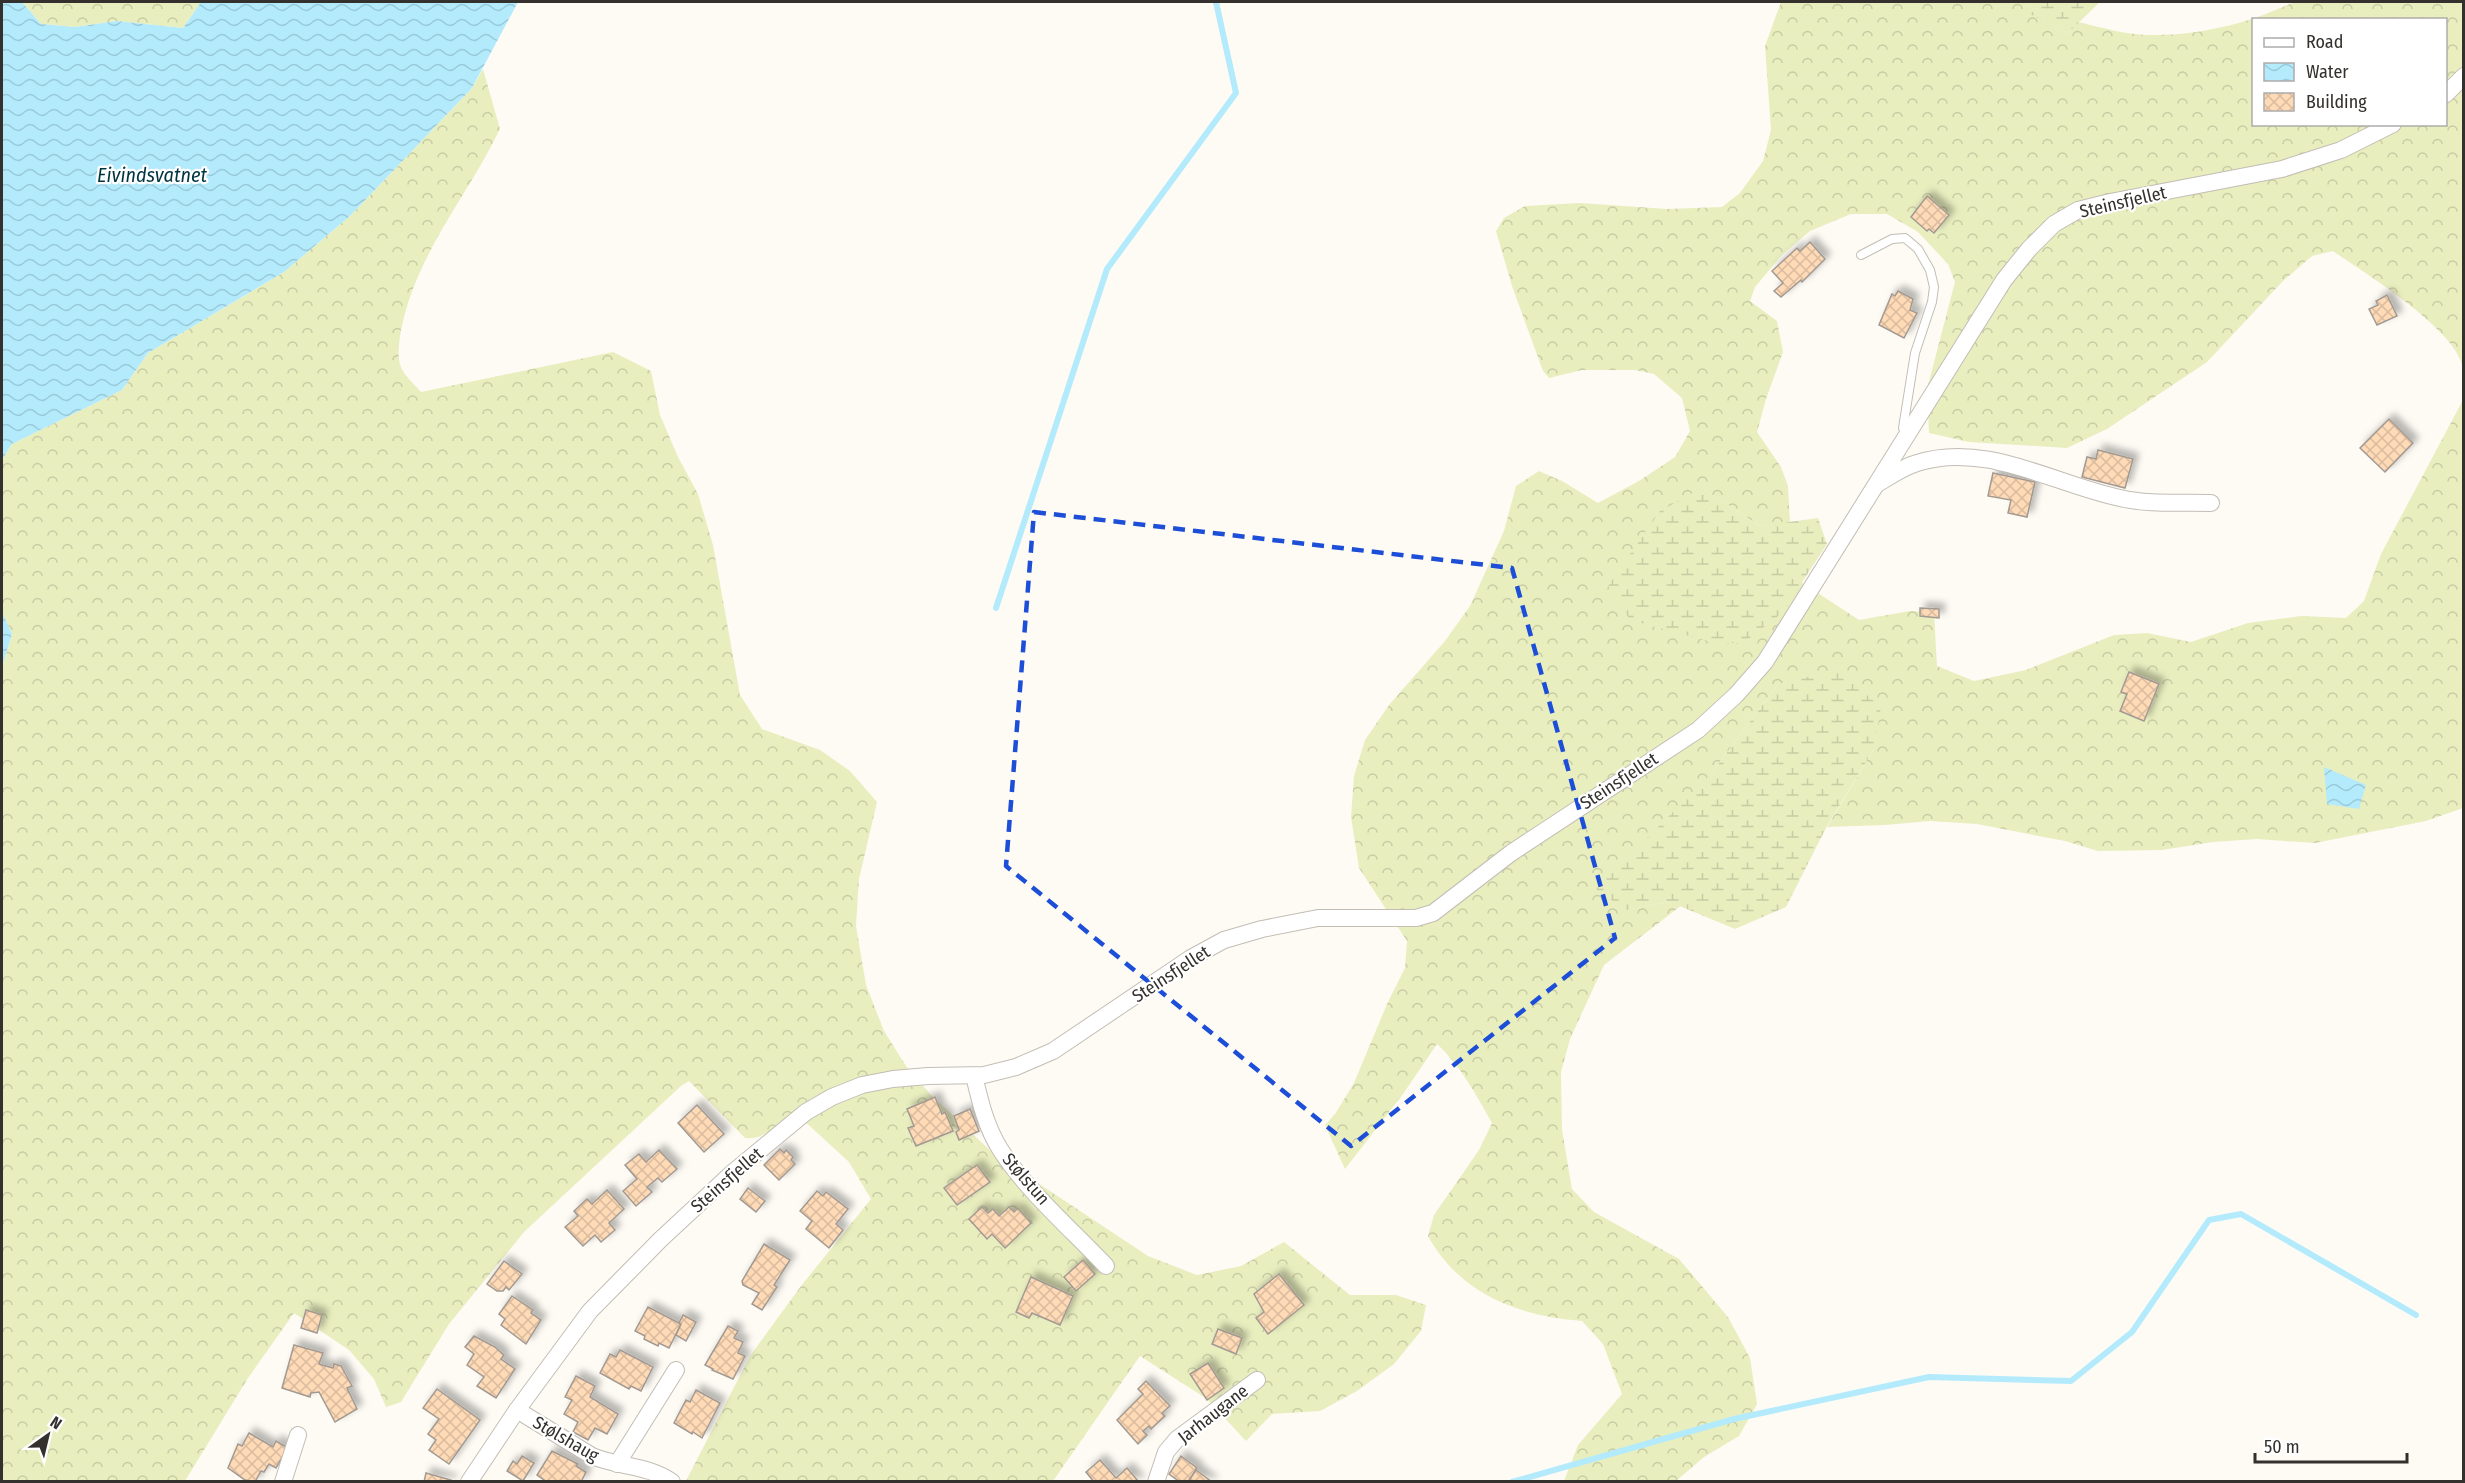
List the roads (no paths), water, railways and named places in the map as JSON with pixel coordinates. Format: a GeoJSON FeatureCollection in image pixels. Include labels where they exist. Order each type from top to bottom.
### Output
{"type":"FeatureCollection","features":[{"type":"Feature","properties":{"kind":"street"},"geometry":{"type":"LineString","coordinates":[[2447,92],[2463,76]]}},
{"type":"Feature","properties":{"kind":"street","name":"Steinsfjellet"},"geometry":{"type":"LineString","coordinates":[[469,1482],[517,1410],[590,1311],[617,1282],[731,1174],[806,1112],[832,1097],[862,1085],[892,1079],[974,1076],[1016,1067],[1053,1051],[1191,958],[1224,940],[1262,929],[1318,918],[1416,918],[1433,913],[1510,853],[1698,730],[1736,695],[1765,662],[2004,280],[2029,249],[2054,224],[2078,210],[2110,202],[2282,169],[2341,150],[2389,126]]}},
{"type":"Feature","properties":{"kind":"street","name":"Steinsfjellet"},"geometry":{"type":"LineString","coordinates":[[1876,485],[1914,463],[1959,456],[2009,464],[2088,491],[2123,499],[2211,502]]}},
{"type":"Feature","properties":{"kind":"street","name":"Stølstun"},"geometry":{"type":"LineString","coordinates":[[974,1076],[986,1122],[999,1148],[1018,1173],[1106,1266]]}},
{"type":"Feature","properties":{"kind":"street","name":"Stølshaug"},"geometry":{"type":"LineString","coordinates":[[617,1464],[676,1370]]}},
{"type":"Feature","properties":{"kind":"street","name":"Jarhaugane"},"geometry":{"type":"LineString","coordinates":[[1156,1482],[1166,1452],[1177,1439],[1257,1380]]}},
{"type":"Feature","properties":{"kind":"street","name":"Stølshaug"},"geometry":{"type":"LineString","coordinates":[[517,1410],[592,1456],[650,1471],[672,1482]]}},
{"type":"Feature","properties":{"kind":"street"},"geometry":{"type":"LineString","coordinates":[[283,1482],[298,1435]]}},
{"type":"Feature","properties":{"kind":"lane"},"geometry":{"type":"LineString","coordinates":[[1861,255],[1892,239],[1905,238],[1918,249],[1930,270],[1934,294],[1915,353],[1903,428],[1906,435]]}},
{"type":"Feature","properties":{"kind":"water","name":"Eivindsvatnet"},"geometry":{"type":"Polygon","coordinates":[[[2,2],[22,2],[41,24],[75,27],[117,21],[183,28],[201,2],[518,2],[472,88],[350,216],[284,272],[148,353],[122,390],[12,444],[2,460],[2,2]]]}},
{"type":"Feature","properties":{"kind":"water"},"geometry":{"type":"Polygon","coordinates":[[[2,612],[12,634],[2,667],[2,612]]]}},
{"type":"Feature","properties":{"kind":"water"},"geometry":{"type":"Polygon","coordinates":[[[2324,767],[2366,785],[2359,809],[2327,804],[2324,767]]]}},
{"type":"Feature","properties":{"kind":"waterway"},"geometry":{"type":"LineString","coordinates":[[996,608],[1107,269],[1236,93],[1216,2]]}},
{"type":"Feature","properties":{"kind":"waterway"},"geometry":{"type":"LineString","coordinates":[[1512,1482],[1734,1419],[1929,1377],[2071,1381],[2132,1332],[2209,1220],[2241,1214],[2416,1315]]}}]}
